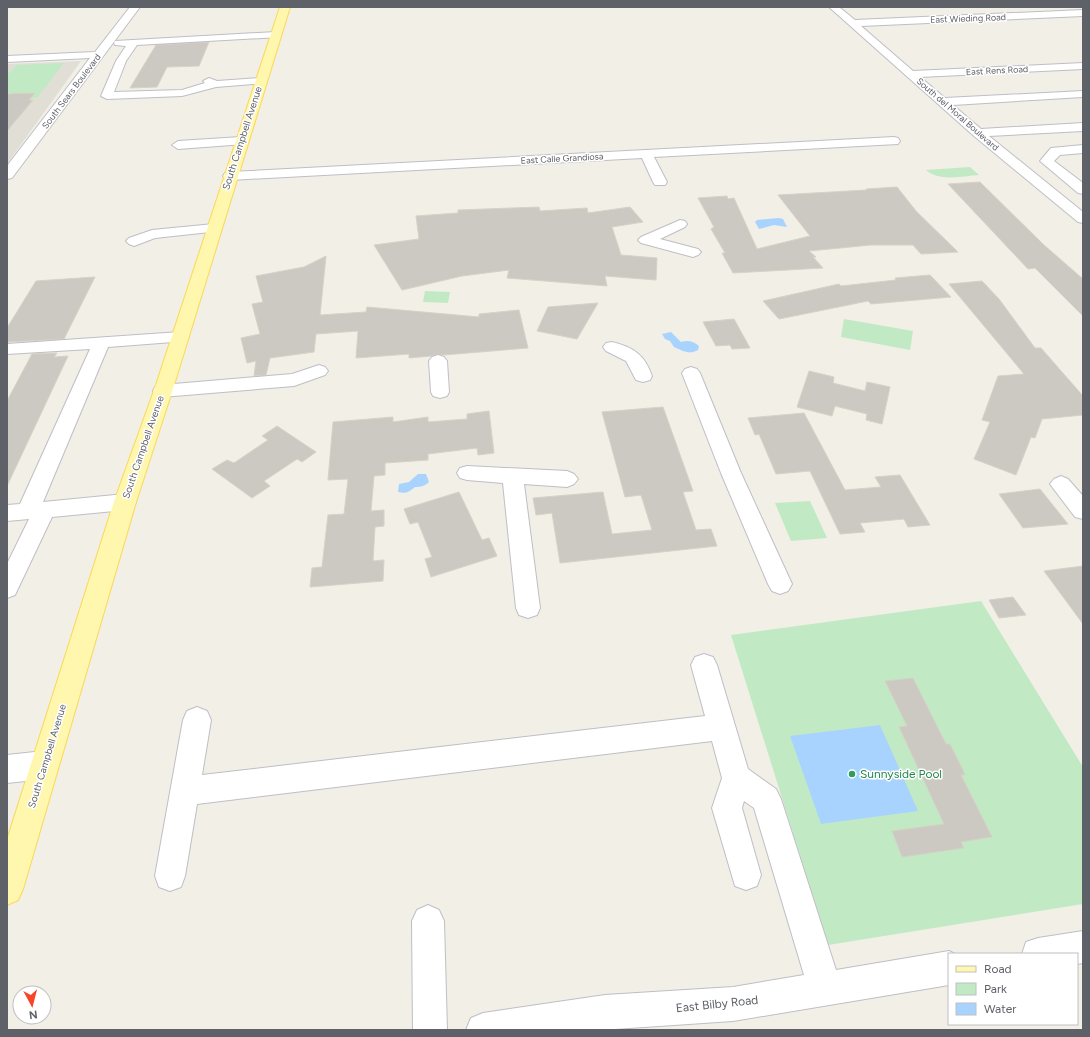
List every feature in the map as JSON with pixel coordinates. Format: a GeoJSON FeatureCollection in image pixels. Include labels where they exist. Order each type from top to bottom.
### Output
{"type":"FeatureCollection","features":[{"type":"Feature","properties":{"kind":"main road","name":"South Campbell Avenue"},"geometry":{"type":"LineString","coordinates":[[7,889],[125,502],[180,337],[241,141],[285,7]]}},
{"type":"Feature","properties":{"kind":"street","name":"South Sears Boulevard"},"geometry":{"type":"LineString","coordinates":[[9,168],[78,82],[135,7]]}},
{"type":"Feature","properties":{"kind":"street","name":"South del Moral Boulevard"},"geometry":{"type":"LineString","coordinates":[[834,7],[978,133],[1083,220]]}},
{"type":"Feature","properties":{"kind":"street"},"geometry":{"type":"LineString","coordinates":[[865,13],[885,14],[900,21]]}},
{"type":"Feature","properties":{"kind":"street","name":"East Wieding Road"},"geometry":{"type":"LineString","coordinates":[[852,23],[1042,15],[1053,21],[1082,15]]}},
{"type":"Feature","properties":{"kind":"street"},"geometry":{"type":"LineString","coordinates":[[108,43],[276,35]]}},
{"type":"Feature","properties":{"kind":"street"},"geometry":{"type":"LineString","coordinates":[[134,42],[121,61],[107,96],[182,93],[212,82],[260,82]]}},
{"type":"Feature","properties":{"kind":"street"},"geometry":{"type":"LineString","coordinates":[[7,59],[99,55]]}},
{"type":"Feature","properties":{"kind":"street","name":"East Rens Road"},"geometry":{"type":"LineString","coordinates":[[912,74],[1083,66]]}},
{"type":"Feature","properties":{"kind":"street"},"geometry":{"type":"LineString","coordinates":[[62,84],[114,80]]}},
{"type":"Feature","properties":{"kind":"street"},"geometry":{"type":"LineString","coordinates":[[943,102],[1083,94]]}},
{"type":"Feature","properties":{"kind":"street"},"geometry":{"type":"LineString","coordinates":[[978,133],[1083,127]]}},
{"type":"Feature","properties":{"kind":"street"},"geometry":{"type":"LineString","coordinates":[[178,145],[241,141]]}},
{"type":"Feature","properties":{"kind":"street","name":"East Calle Grandiosa"},"geometry":{"type":"LineString","coordinates":[[230,176],[894,141]]}},
{"type":"Feature","properties":{"kind":"street"},"geometry":{"type":"LineString","coordinates":[[1083,149],[1056,151],[1047,161],[1083,190]]}},
{"type":"Feature","properties":{"kind":"street"},"geometry":{"type":"LineString","coordinates":[[646,154],[660,182]]}},
{"type":"Feature","properties":{"kind":"street"},"geometry":{"type":"LineString","coordinates":[[680,224],[646,240],[693,252]]}},
{"type":"Feature","properties":{"kind":"street"},"geometry":{"type":"LineString","coordinates":[[134,241],[152,234],[214,228]]}},
{"type":"Feature","properties":{"kind":"street"},"geometry":{"type":"LineString","coordinates":[[7,349],[180,337]]}},
{"type":"Feature","properties":{"kind":"street"},"geometry":{"type":"LineString","coordinates":[[7,588],[100,344]]}},
{"type":"Feature","properties":{"kind":"street"},"geometry":{"type":"LineString","coordinates":[[612,347],[624,352],[637,361],[643,376]]}},
{"type":"Feature","properties":{"kind":"street"},"geometry":{"type":"LineString","coordinates":[[438,361],[440,392]]}},
{"type":"Feature","properties":{"kind":"street"},"geometry":{"type":"LineString","coordinates":[[279,369],[319,371],[294,380],[164,386],[243,372],[279,369]]}},
{"type":"Feature","properties":{"kind":"street"},"geometry":{"type":"LineString","coordinates":[[691,373],[731,473],[780,584]]}},
{"type":"Feature","properties":{"kind":"street"},"geometry":{"type":"LineString","coordinates":[[467,473],[567,479]]}},
{"type":"Feature","properties":{"kind":"street"},"geometry":{"type":"LineString","coordinates":[[513,476],[528,608]]}},
{"type":"Feature","properties":{"kind":"street"},"geometry":{"type":"LineString","coordinates":[[1061,484],[1083,511]]}},
{"type":"Feature","properties":{"kind":"street"},"geometry":{"type":"LineString","coordinates":[[7,513],[125,502]]}},
{"type":"Feature","properties":{"kind":"street"},"geometry":{"type":"LineString","coordinates":[[704,665],[736,778],[727,808],[746,875]]}},
{"type":"Feature","properties":{"kind":"street"},"geometry":{"type":"LineString","coordinates":[[170,876],[197,720]]}},
{"type":"Feature","properties":{"kind":"street"},"geometry":{"type":"LineString","coordinates":[[185,791],[722,727]]}},
{"type":"Feature","properties":{"kind":"street"},"geometry":{"type":"LineString","coordinates":[[7,769],[44,766]]}},
{"type":"Feature","properties":{"kind":"street"},"geometry":{"type":"LineString","coordinates":[[736,778],[766,800],[825,988]]}},
{"type":"Feature","properties":{"kind":"street"},"geometry":{"type":"LineString","coordinates":[[428,921],[430,1030]]}},
{"type":"Feature","properties":{"kind":"street"},"geometry":{"type":"LineString","coordinates":[[1044,953],[1083,947]]}},
{"type":"Feature","properties":{"kind":"street","name":"East Bilby Road"},"geometry":{"type":"LineString","coordinates":[[483,1030],[606,1021],[733,1004],[948,968]]}},
{"type":"Feature","properties":{"kind":"shaded area"},"geometry":{"type":"Polygon","coordinates":[[[81,61],[7,164],[7,64],[81,61]]]}},
{"type":"Feature","properties":{"kind":"green space"},"geometry":{"type":"Polygon","coordinates":[[[64,63],[37,98],[7,99],[12,93],[7,93],[7,74],[17,65],[64,63]]]}},
{"type":"Feature","properties":{"kind":"green space"},"geometry":{"type":"Polygon","coordinates":[[[970,167],[979,175],[944,177],[931,174],[926,170],[970,167]]]}},
{"type":"Feature","properties":{"kind":"green space"},"geometry":{"type":"Polygon","coordinates":[[[425,291],[450,292],[448,303],[423,302],[425,291]]]}},
{"type":"Feature","properties":{"kind":"green space"},"geometry":{"type":"Polygon","coordinates":[[[844,319],[913,331],[910,350],[841,337],[844,319]]]}},
{"type":"Feature","properties":{"kind":"green space"},"geometry":{"type":"Polygon","coordinates":[[[810,501],[827,538],[791,541],[775,503],[810,501]]]}},
{"type":"Feature","properties":{"kind":"green space"},"geometry":{"type":"Polygon","coordinates":[[[981,601],[1083,767],[1083,904],[828,945],[731,635],[981,601]]]}},
{"type":"Feature","properties":{"kind":"water"},"geometry":{"type":"Polygon","coordinates":[[[783,219],[787,227],[774,225],[759,229],[755,222],[757,220],[783,219]]]}},
{"type":"Feature","properties":{"kind":"water"},"geometry":{"type":"Polygon","coordinates":[[[671,332],[681,342],[690,341],[697,344],[699,346],[698,350],[689,352],[674,347],[662,334],[671,332]]]}},
{"type":"Feature","properties":{"kind":"water"},"geometry":{"type":"Polygon","coordinates":[[[418,474],[426,474],[429,482],[423,486],[415,487],[407,492],[398,492],[399,484],[409,482],[418,474]]]}},
{"type":"Feature","properties":{"kind":"water","name":"Sunnyside Pool"},"geometry":{"type":"Polygon","coordinates":[[[880,725],[918,811],[821,824],[790,736],[880,725]]]}},
{"type":"Feature","properties":{"kind":"building"},"geometry":{"type":"Polygon","coordinates":[[[209,42],[199,66],[167,67],[157,87],[130,88],[156,45],[209,42]]]}},
{"type":"Feature","properties":{"kind":"building"},"geometry":{"type":"Polygon","coordinates":[[[35,93],[29,100],[33,100],[7,131],[7,94],[35,93]]]}},
{"type":"Feature","properties":{"kind":"building"},"geometry":{"type":"Polygon","coordinates":[[[980,182],[1044,245],[1083,279],[1083,316],[1035,268],[1028,269],[948,184],[980,182]]]}},
{"type":"Feature","properties":{"kind":"building"},"geometry":{"type":"Polygon","coordinates":[[[897,187],[916,211],[958,252],[921,254],[913,245],[871,245],[809,251],[816,257],[813,257],[823,268],[733,273],[722,253],[725,253],[711,229],[714,227],[698,198],[727,196],[728,199],[734,198],[757,249],[810,236],[778,195],[897,187]]]}},
{"type":"Feature","properties":{"kind":"building"},"geometry":{"type":"Polygon","coordinates":[[[539,207],[540,211],[587,208],[588,213],[630,207],[643,222],[612,227],[621,255],[657,258],[656,280],[605,276],[607,286],[507,278],[509,270],[462,276],[402,290],[374,245],[419,239],[416,216],[458,213],[458,210],[539,207]]]}},
{"type":"Feature","properties":{"kind":"building"},"geometry":{"type":"Polygon","coordinates":[[[326,256],[320,315],[366,312],[367,307],[479,317],[479,314],[519,310],[528,348],[444,355],[438,354],[409,358],[409,354],[356,358],[358,331],[316,334],[314,352],[270,358],[266,375],[254,376],[256,361],[247,363],[241,338],[260,334],[252,304],[263,302],[256,276],[304,267],[326,256]]]}},
{"type":"Feature","properties":{"kind":"building"},"geometry":{"type":"Polygon","coordinates":[[[930,275],[951,297],[871,304],[868,301],[779,319],[763,301],[839,284],[841,286],[896,280],[895,278],[930,275]]]}},
{"type":"Feature","properties":{"kind":"building"},"geometry":{"type":"Polygon","coordinates":[[[95,277],[64,339],[7,342],[7,328],[36,281],[95,277]]]}},
{"type":"Feature","properties":{"kind":"building"},"geometry":{"type":"Polygon","coordinates":[[[982,281],[999,299],[1035,348],[1041,348],[1083,396],[1083,415],[1042,419],[1035,438],[1031,437],[1016,475],[974,459],[990,422],[982,420],[998,376],[1024,374],[949,284],[982,281]]]}},
{"type":"Feature","properties":{"kind":"building"},"geometry":{"type":"Polygon","coordinates":[[[598,303],[577,339],[537,331],[548,307],[598,303]]]}},
{"type":"Feature","properties":{"kind":"building"},"geometry":{"type":"Polygon","coordinates":[[[734,319],[750,348],[732,349],[730,345],[716,346],[703,322],[734,319]]]}},
{"type":"Feature","properties":{"kind":"building"},"geometry":{"type":"Polygon","coordinates":[[[57,353],[54,357],[68,356],[7,486],[7,401],[32,354],[57,353]]]}},
{"type":"Feature","properties":{"kind":"building"},"geometry":{"type":"Polygon","coordinates":[[[809,371],[834,377],[833,383],[865,391],[867,382],[890,387],[882,424],[866,420],[867,414],[835,406],[832,416],[797,407],[809,371]]]}},
{"type":"Feature","properties":{"kind":"building"},"geometry":{"type":"Polygon","coordinates":[[[663,407],[693,491],[683,492],[696,530],[711,529],[717,546],[560,563],[552,513],[536,515],[533,498],[603,492],[612,534],[652,530],[641,495],[625,497],[602,412],[663,407]]]}},
{"type":"Feature","properties":{"kind":"building"},"geometry":{"type":"Polygon","coordinates":[[[489,411],[494,453],[478,455],[477,448],[428,454],[428,460],[385,463],[385,475],[374,476],[371,511],[384,510],[384,526],[375,527],[373,561],[384,560],[383,581],[310,587],[312,568],[322,567],[328,515],[344,514],[348,479],[328,480],[333,422],[393,417],[393,422],[428,417],[428,422],[467,419],[467,414],[489,411]]]}},
{"type":"Feature","properties":{"kind":"building"},"geometry":{"type":"Polygon","coordinates":[[[804,413],[845,490],[881,487],[875,477],[900,475],[930,525],[908,527],[904,519],[860,523],[865,532],[840,534],[810,471],[776,474],[759,434],[755,435],[748,418],[804,413]]]}},
{"type":"Feature","properties":{"kind":"building"},"geometry":{"type":"Polygon","coordinates":[[[277,426],[316,452],[302,462],[297,459],[264,481],[270,486],[252,498],[212,469],[227,460],[234,463],[268,440],[262,436],[277,426]]]}},
{"type":"Feature","properties":{"kind":"building"},"geometry":{"type":"Polygon","coordinates":[[[1040,489],[1068,524],[1023,528],[999,494],[1040,489]]]}},
{"type":"Feature","properties":{"kind":"building"},"geometry":{"type":"Polygon","coordinates":[[[459,492],[482,540],[489,538],[497,556],[431,577],[425,559],[432,557],[418,522],[410,524],[404,509],[459,492]]]}},
{"type":"Feature","properties":{"kind":"building"},"geometry":{"type":"Polygon","coordinates":[[[1083,566],[1083,624],[1044,571],[1083,566]]]}},
{"type":"Feature","properties":{"kind":"building"},"geometry":{"type":"Polygon","coordinates":[[[1013,597],[1026,615],[999,618],[989,600],[1013,597]]]}},
{"type":"Feature","properties":{"kind":"building"},"geometry":{"type":"Polygon","coordinates":[[[913,678],[946,744],[950,744],[961,766],[965,775],[961,775],[992,837],[961,842],[964,848],[902,857],[892,831],[944,824],[899,727],[907,726],[885,681],[913,678]]]}},
{"type":"Feature","properties":{"kind":"place","name":"Sunnyside Pool"},"geometry":{"type":"Point","coordinates":[852,774]}}]}
